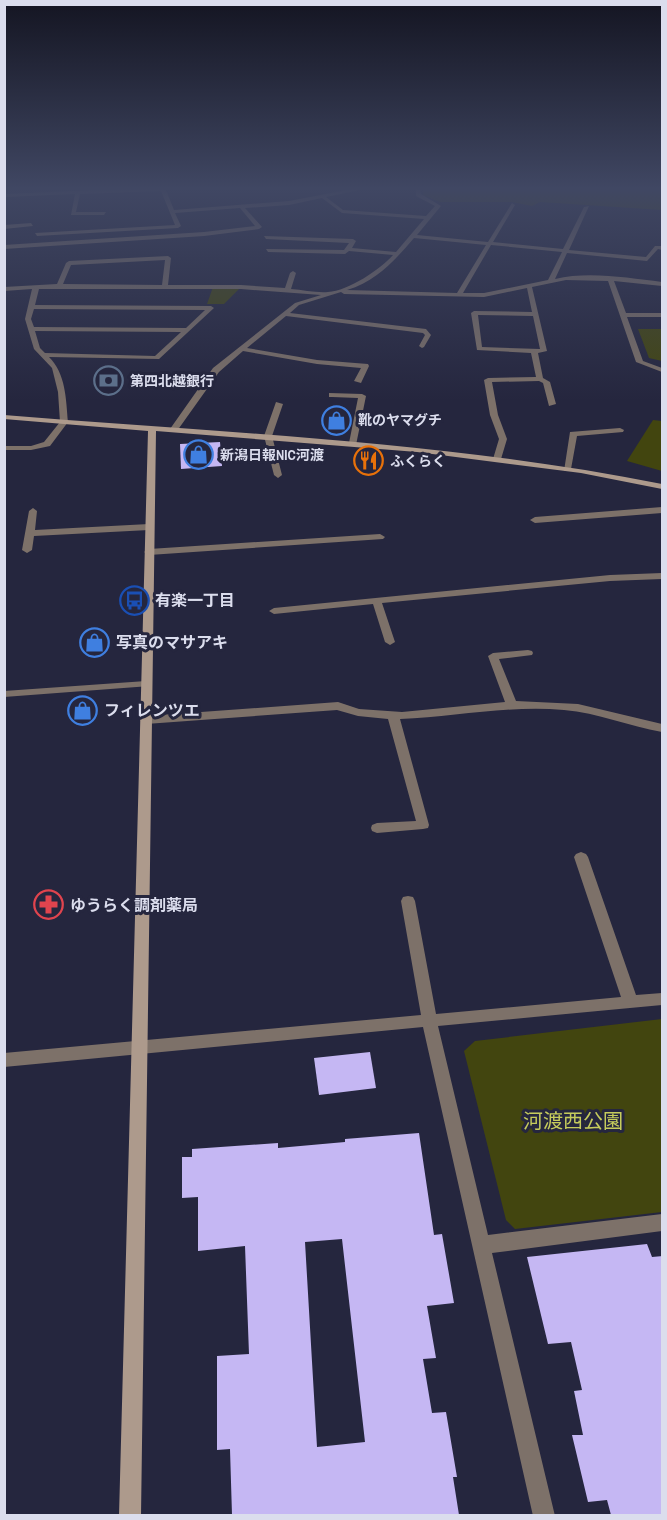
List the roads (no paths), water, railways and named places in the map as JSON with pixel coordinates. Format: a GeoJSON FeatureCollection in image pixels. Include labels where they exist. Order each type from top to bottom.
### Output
{"type":"FeatureCollection","features":[{"type":"Feature","properties":{"kind":"street"},"geometry":{"type":"LineString","coordinates":[[59,286],[69,263],[150,259]]}},
{"type":"Feature","properties":{"kind":"street"},"geometry":{"type":"LineString","coordinates":[[165,287],[168,259]]}},
{"type":"Feature","properties":{"kind":"street"},"geometry":{"type":"LineString","coordinates":[[174,429],[216,370],[283,314],[297,304],[333,293],[373,276],[394,259]]}},
{"type":"Feature","properties":{"kind":"street"},"geometry":{"type":"LineString","coordinates":[[459,295],[479,259]]}},
{"type":"Feature","properties":{"kind":"street"},"geometry":{"type":"LineString","coordinates":[[551,280],[562,259]]}},
{"type":"Feature","properties":{"kind":"street"},"geometry":{"type":"LineString","coordinates":[[647,259],[655,260]]}},
{"type":"Feature","properties":{"kind":"street"},"geometry":{"type":"LineString","coordinates":[[288,290],[293,273]]}},
{"type":"Feature","properties":{"kind":"street"},"geometry":{"type":"LineString","coordinates":[[4,289],[59,286],[165,287],[484,295],[551,280],[593,278],[663,284]]}},
{"type":"Feature","properties":{"kind":"street"},"geometry":{"type":"LineString","coordinates":[[610,279],[640,362],[663,370]]}},
{"type":"Feature","properties":{"kind":"street"},"geometry":{"type":"LineString","coordinates":[[529,285],[536,314],[544,351],[479,349],[474,313],[536,314]]}},
{"type":"Feature","properties":{"kind":"street"},"geometry":{"type":"LineString","coordinates":[[4,448],[32,448],[47,444],[64,422],[62,392],[55,367],[38,349],[28,319],[36,287]]}},
{"type":"Feature","properties":{"kind":"street"},"geometry":{"type":"LineString","coordinates":[[32,307],[211,308],[157,358],[44,355]]}},
{"type":"Feature","properties":{"kind":"street"},"geometry":{"type":"LineString","coordinates":[[283,314],[426,331],[428,335],[422,346]]}},
{"type":"Feature","properties":{"kind":"street"},"geometry":{"type":"LineString","coordinates":[[623,315],[663,315]]}},
{"type":"Feature","properties":{"kind":"street"},"geometry":{"type":"LineString","coordinates":[[32,329],[187,330]]}},
{"type":"Feature","properties":{"kind":"street"},"geometry":{"type":"LineString","coordinates":[[242,350],[317,362],[365,366],[358,381]]}},
{"type":"Feature","properties":{"kind":"street"},"geometry":{"type":"LineString","coordinates":[[534,350],[540,378]]}},
{"type":"Feature","properties":{"kind":"street"},"geometry":{"type":"LineString","coordinates":[[497,459],[503,439],[494,415],[488,380],[540,378],[546,382],[552,404]]}},
{"type":"Feature","properties":{"kind":"street"},"geometry":{"type":"LineString","coordinates":[[332,395],[362,396],[353,443]]}},
{"type":"Feature","properties":{"kind":"street"},"geometry":{"type":"LineString","coordinates":[[278,475],[268,436],[279,404]]}},
{"type":"Feature","properties":{"kind":"street"},"geometry":{"type":"LineString","coordinates":[[4,417],[353,443],[497,459],[663,486]]}},
{"type":"Feature","properties":{"kind":"street"},"geometry":{"type":"LineString","coordinates":[[130,1515],[152,429]]}},
{"type":"Feature","properties":{"kind":"street"},"geometry":{"type":"LineString","coordinates":[[567,469],[573,434],[620,430]]}},
{"type":"Feature","properties":{"kind":"street"},"geometry":{"type":"LineString","coordinates":[[535,520],[663,510]]}},
{"type":"Feature","properties":{"kind":"street"},"geometry":{"type":"LineString","coordinates":[[27,550],[33,511]]}},
{"type":"Feature","properties":{"kind":"street"},"geometry":{"type":"LineString","coordinates":[[30,533],[149,527]]}},
{"type":"Feature","properties":{"kind":"street"},"geometry":{"type":"LineString","coordinates":[[149,552],[380,537]]}},
{"type":"Feature","properties":{"kind":"street"},"geometry":{"type":"LineString","coordinates":[[274,611],[610,578],[663,576]]}},
{"type":"Feature","properties":{"kind":"street"},"geometry":{"type":"LineString","coordinates":[[377,602],[390,642]]}},
{"type":"Feature","properties":{"kind":"street"},"geometry":{"type":"LineString","coordinates":[[512,705],[493,656],[528,653]]}},
{"type":"Feature","properties":{"kind":"street"},"geometry":{"type":"LineString","coordinates":[[4,693],[146,684]]}},
{"type":"Feature","properties":{"kind":"street"},"geometry":{"type":"LineString","coordinates":[[146,720],[338,706],[351,712],[393,715],[512,705],[579,708],[663,728]]}},
{"type":"Feature","properties":{"kind":"street"},"geometry":{"type":"LineString","coordinates":[[378,828],[423,825],[393,715]]}},
{"type":"Feature","properties":{"kind":"street"},"geometry":{"type":"LineString","coordinates":[[581,858],[631,1003]]}},
{"type":"Feature","properties":{"kind":"street"},"geometry":{"type":"LineString","coordinates":[[408,901],[429,1019],[544,1515]]}},
{"type":"Feature","properties":{"kind":"street"},"geometry":{"type":"LineString","coordinates":[[4,1060],[663,999]]}},
{"type":"Feature","properties":{"kind":"street"},"geometry":{"type":"LineString","coordinates":[[482,1245],[663,1222]]}},
{"type":"Feature","properties":{"kind":"place","name":"第四北越銀行"},"geometry":{"type":"Point","coordinates":[109,381]}},
{"type":"Feature","properties":{"kind":"place","name":"靴のヤマグチ"},"geometry":{"type":"Point","coordinates":[337,420]}},
{"type":"Feature","properties":{"kind":"place","name":"新潟日報NIC河渡"},"geometry":{"type":"Point","coordinates":[199,455]}},
{"type":"Feature","properties":{"kind":"place","name":"ふくらく"},"geometry":{"type":"Point","coordinates":[369,461]}},
{"type":"Feature","properties":{"kind":"place","name":"有楽一丁目"},"geometry":{"type":"Point","coordinates":[134,600]}},
{"type":"Feature","properties":{"kind":"place","name":"写真のマサアキ"},"geometry":{"type":"Point","coordinates":[95,642]}},
{"type":"Feature","properties":{"kind":"place","name":"フィレンツエ"},"geometry":{"type":"Point","coordinates":[83,710]}},
{"type":"Feature","properties":{"kind":"place","name":"ゆうらく調剤薬局"},"geometry":{"type":"Point","coordinates":[49,905]}},
{"type":"Feature","properties":{"kind":"park label","name":"河渡西公園"},"geometry":{"type":"Point","coordinates":[573,1120]}}]}
